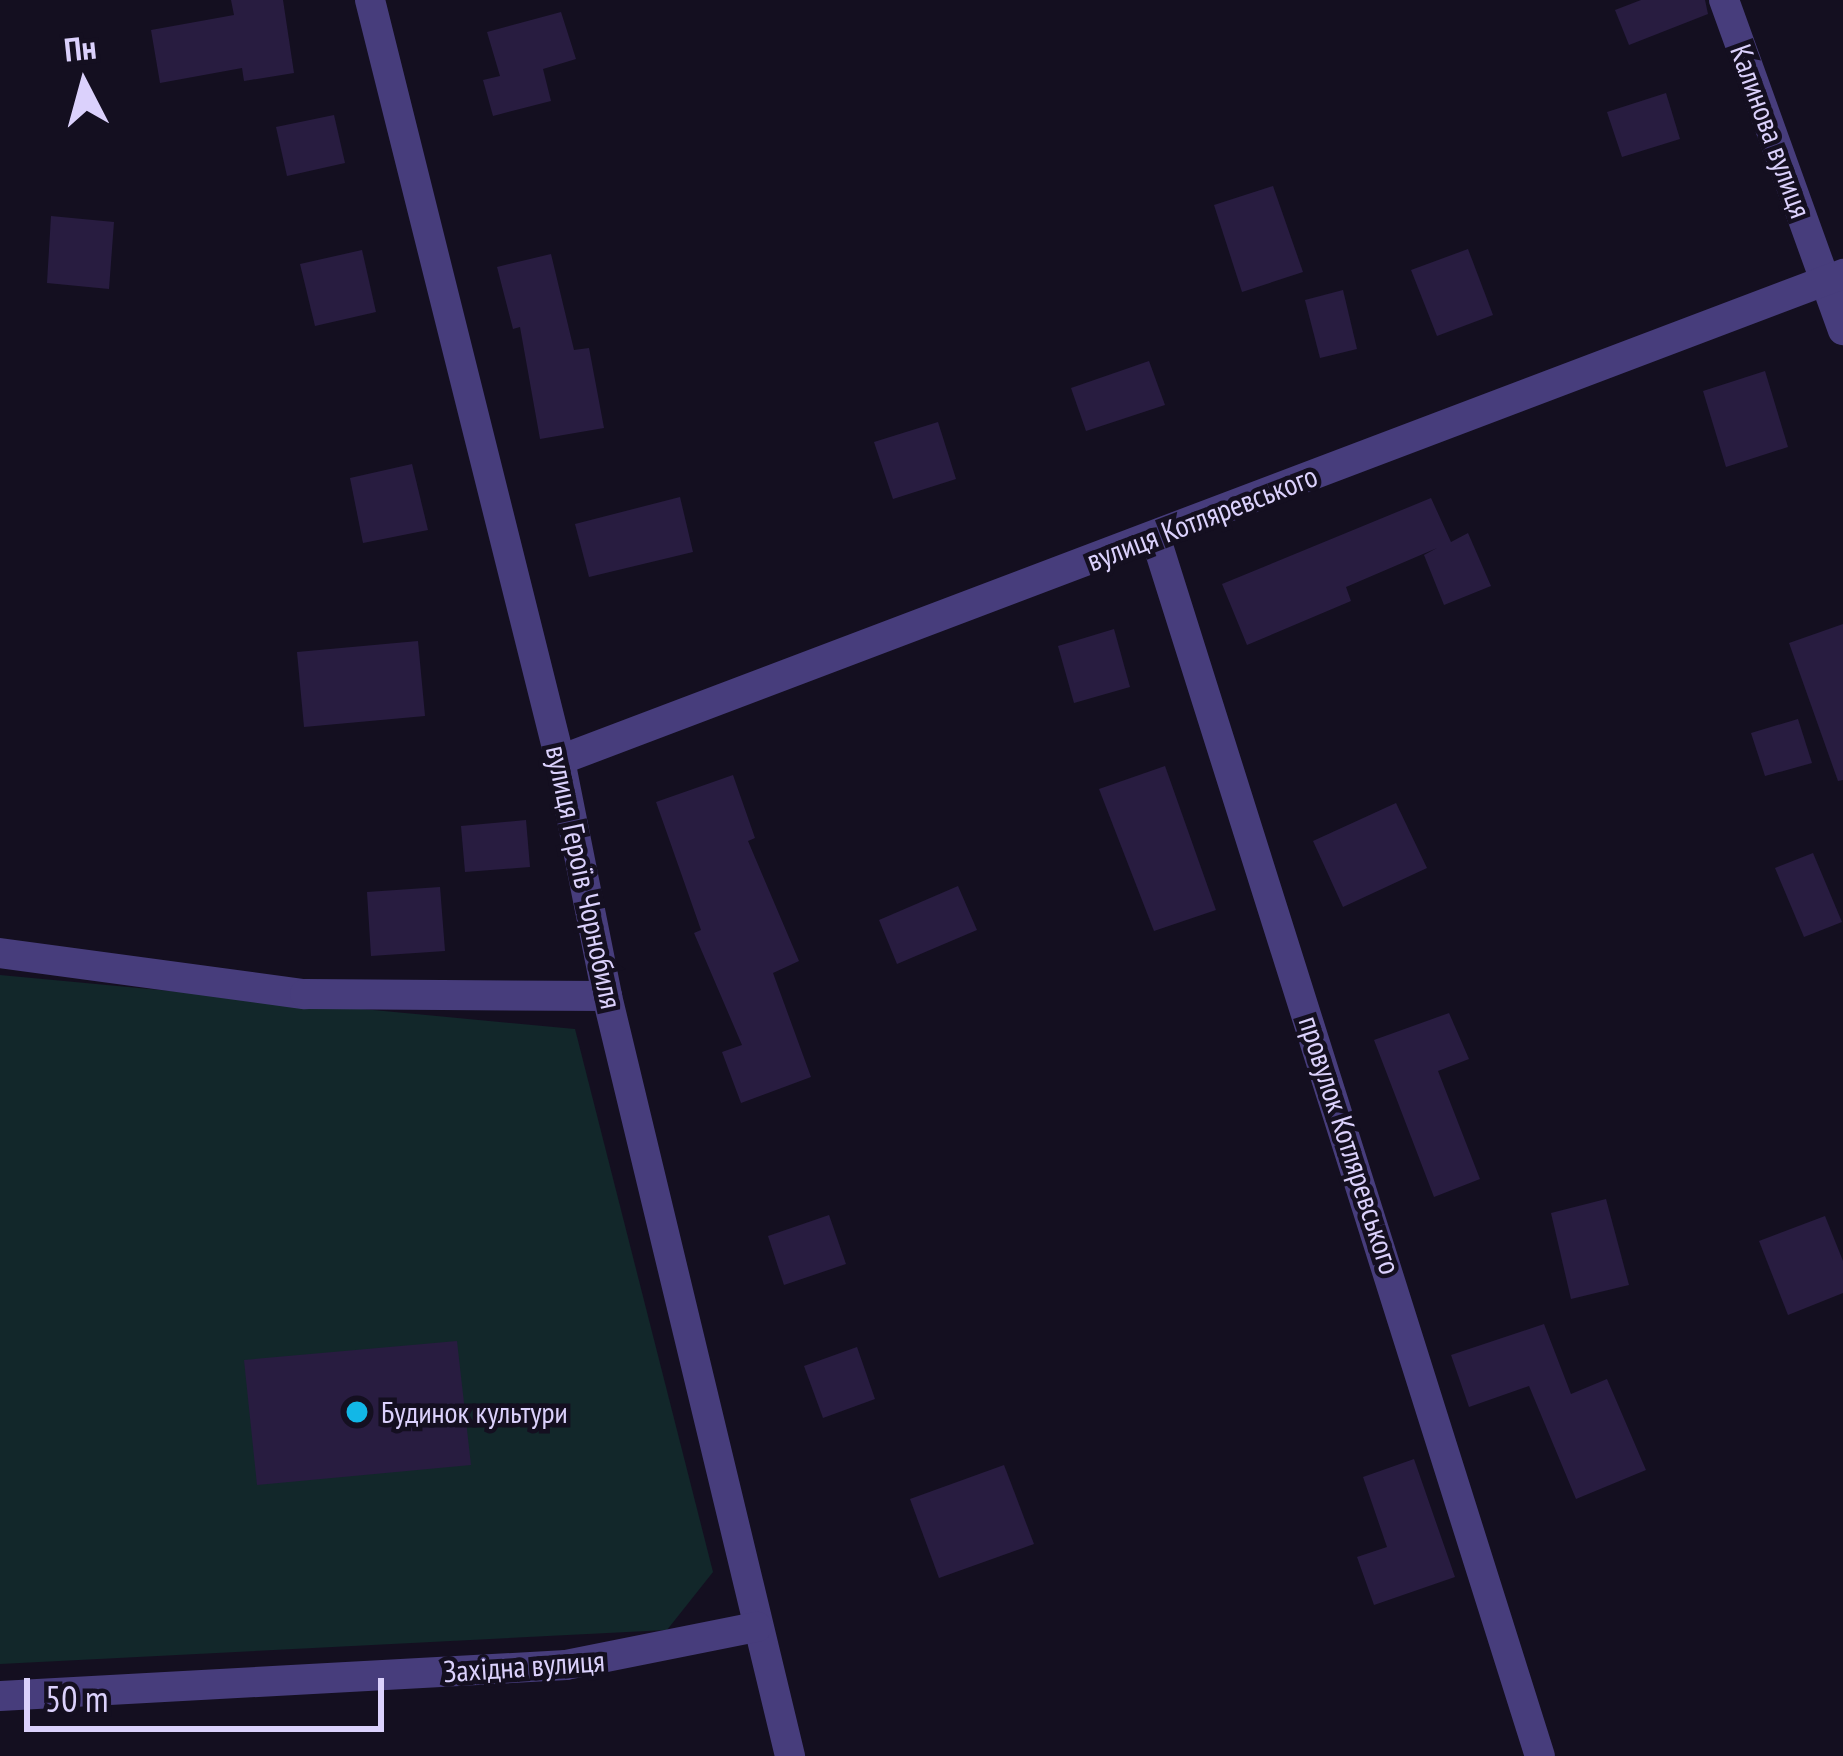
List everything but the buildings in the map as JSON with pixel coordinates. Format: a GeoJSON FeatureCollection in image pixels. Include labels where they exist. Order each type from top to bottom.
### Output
{"type":"FeatureCollection","features":[{"type":"Feature","properties":{"kind":"street","name":"вулиця Героїв Чорнобиля"},"geometry":{"type":"LineString","coordinates":[[370,0],[560,760],[607,996],[790,1756]]}},
{"type":"Feature","properties":{"kind":"street","name":"Калинова вулиця"},"geometry":{"type":"LineString","coordinates":[[1724,0],[1834,279],[1843,330]]}},
{"type":"Feature","properties":{"kind":"street","name":"вулиця Котляревського"},"geometry":{"type":"LineString","coordinates":[[560,760],[1834,279]]}},
{"type":"Feature","properties":{"kind":"street","name":"провулок Котляревського"},"geometry":{"type":"LineString","coordinates":[[1155,536],[1540,1756]]}},
{"type":"Feature","properties":{"kind":"street"},"geometry":{"type":"LineString","coordinates":[[0,953],[305,994],[607,996]]}},
{"type":"Feature","properties":{"kind":"street","name":"Західна вулиця"},"geometry":{"type":"LineString","coordinates":[[0,1696],[566,1665],[757,1627]]}},
{"type":"Feature","properties":{"kind":"green space"},"geometry":{"type":"Polygon","coordinates":[[[0,975],[575,1029],[713,1572],[667,1630],[0,1664],[0,975]]]}},
{"type":"Feature","properties":{"kind":"place","name":"Будинок культури"},"geometry":{"type":"Point","coordinates":[357,1412]}}]}
